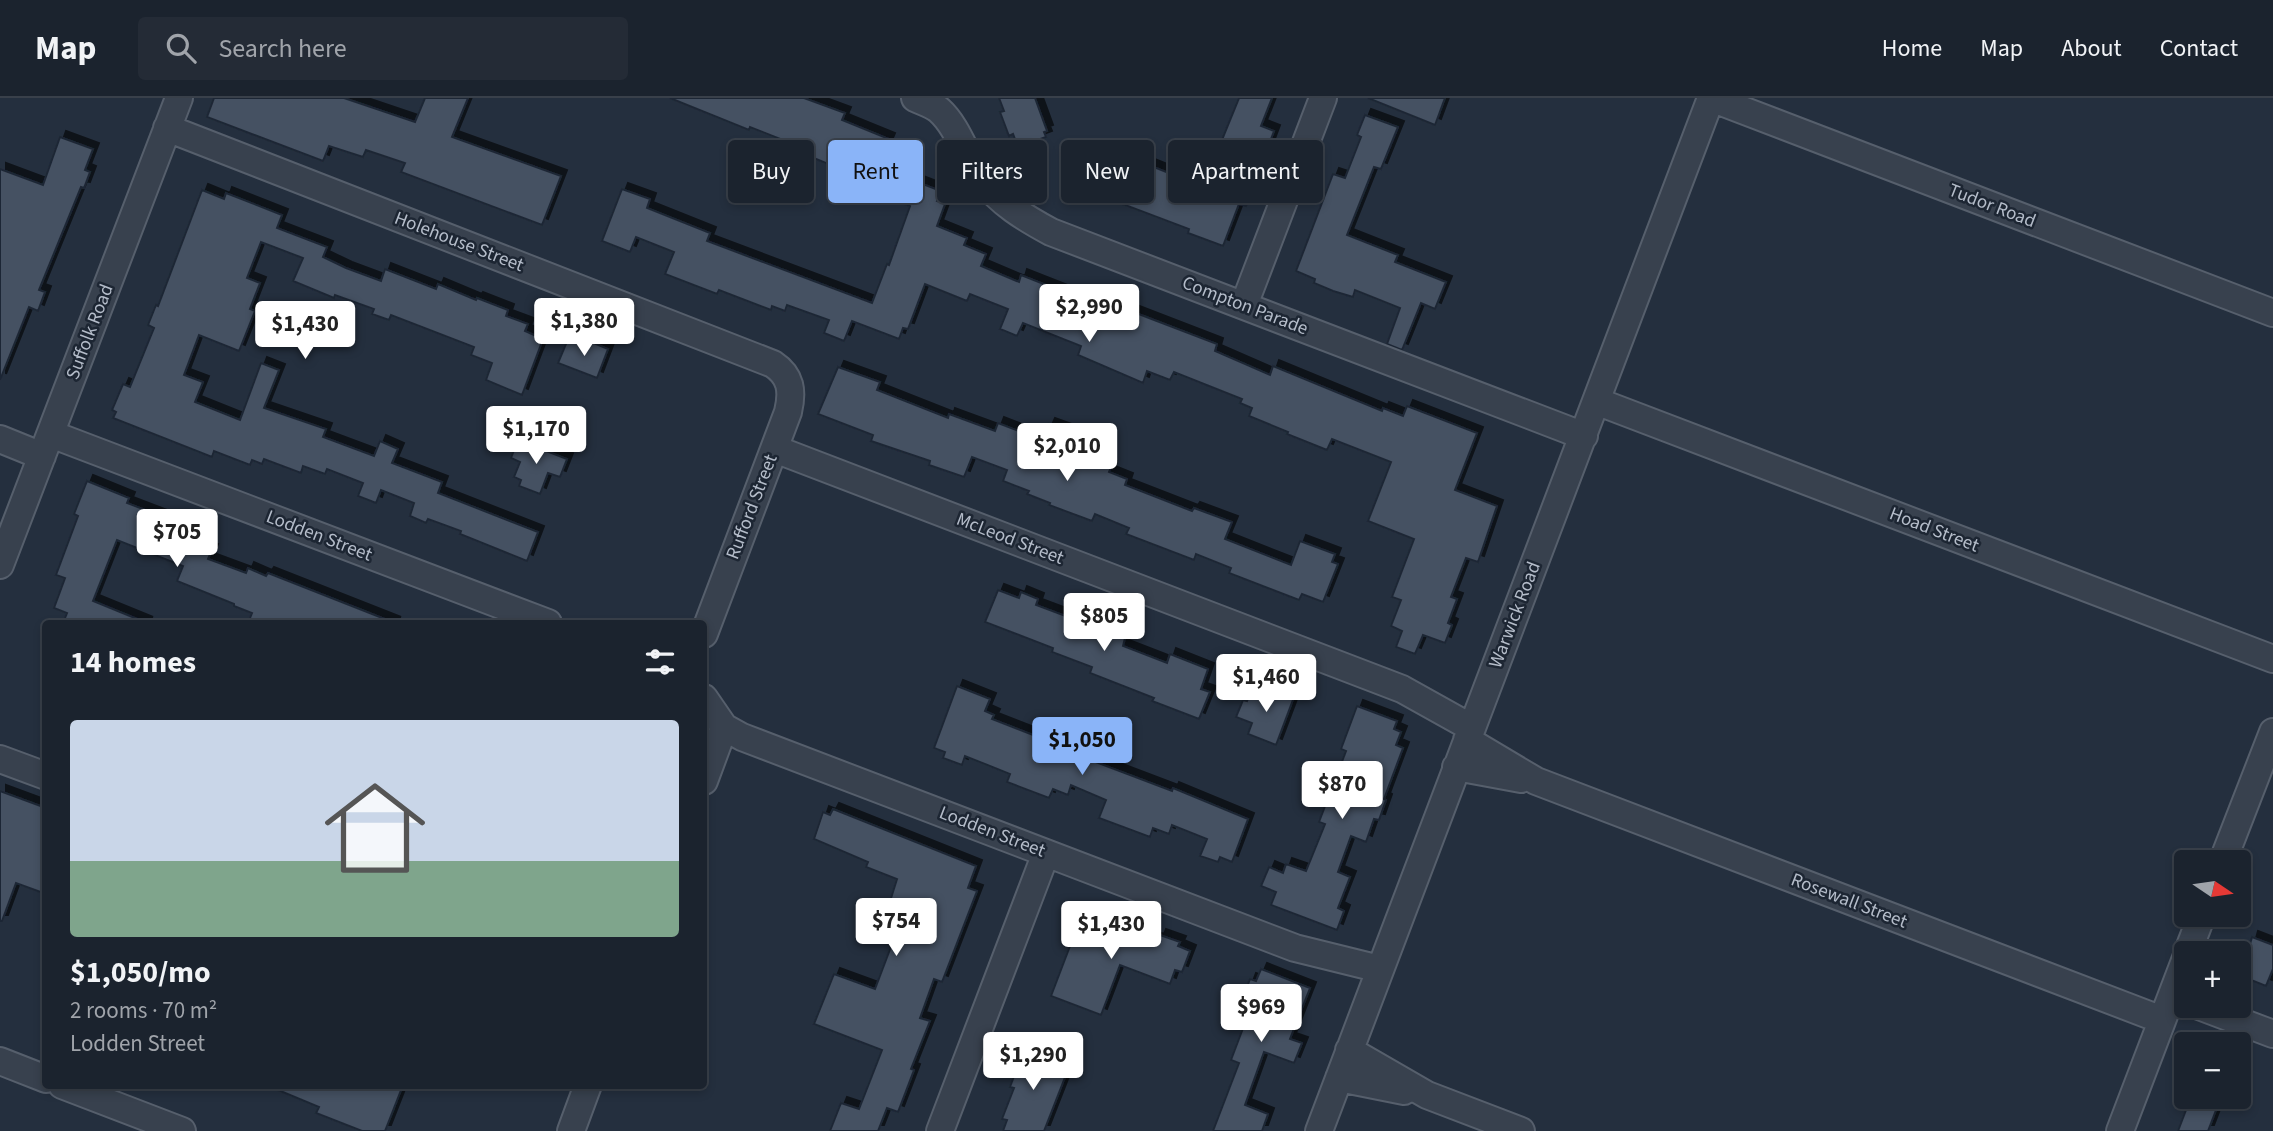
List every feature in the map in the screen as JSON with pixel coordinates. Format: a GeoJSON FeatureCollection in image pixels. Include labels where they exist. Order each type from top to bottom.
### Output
{"type":"FeatureCollection","features":[{"type":"Feature","properties":{"kind":"street","name":"Suffolk Road"},"geometry":{"type":"LineString","coordinates":[[0,565],[179,98]]}},
{"type":"Feature","properties":{"kind":"street","name":"Compton Parade"},"geometry":{"type":"LineString","coordinates":[[915,98],[937,108],[952,107],[983,181],[1012,209],[1030,220],[1073,241],[1584,436]]}},
{"type":"Feature","properties":{"kind":"street"},"geometry":{"type":"LineString","coordinates":[[1244,305],[1323,98]]}},
{"type":"Feature","properties":{"kind":"street","name":"Tudor Road"},"geometry":{"type":"LineString","coordinates":[[1711,98],[2273,313]]}},
{"type":"Feature","properties":{"kind":"street","name":"Warwick Road"},"geometry":{"type":"LineString","coordinates":[[1319,1131],[1711,98]]}},
{"type":"Feature","properties":{"kind":"street","name":"Holehouse Street"},"geometry":{"type":"LineString","coordinates":[[167,128],[773,364],[787,377]]}},
{"type":"Feature","properties":{"kind":"street","name":"Rufford Street"},"geometry":{"type":"LineString","coordinates":[[707,626],[775,449],[790,402],[787,377]]}},
{"type":"Feature","properties":{"kind":"street","name":"Hoad Street"},"geometry":{"type":"LineString","coordinates":[[1596,401],[2273,659]]}},
{"type":"Feature","properties":{"kind":"street","name":"Lodden Street"},"geometry":{"type":"LineString","coordinates":[[0,439],[47,445],[540,620]]}},
{"type":"Feature","properties":{"kind":"street","name":"McLeod Street"},"geometry":{"type":"LineString","coordinates":[[775,449],[1402,689],[1473,724]]}},
{"type":"Feature","properties":{"kind":"street","name":"Lodden Street"},"geometry":{"type":"LineString","coordinates":[[707,702],[724,727],[742,737],[1376,980]]}},
{"type":"Feature","properties":{"kind":"street","name":"Rosewall Street"},"geometry":{"type":"LineString","coordinates":[[1473,724],[1536,781]]}},
{"type":"Feature","properties":{"kind":"street"},"geometry":{"type":"LineString","coordinates":[[707,773],[724,727]]}},
{"type":"Feature","properties":{"kind":"street"},"geometry":{"type":"LineString","coordinates":[[2227,850],[2273,733]]}},
{"type":"Feature","properties":{"kind":"street"},"geometry":{"type":"LineString","coordinates":[[0,759],[42,775]]}},
{"type":"Feature","properties":{"kind":"street","name":"Rosewall Street"},"geometry":{"type":"LineString","coordinates":[[1457,767],[1536,781],[2173,1005]]}},
{"type":"Feature","properties":{"kind":"street"},"geometry":{"type":"LineString","coordinates":[[940,1131],[1046,853]]}},
{"type":"Feature","properties":{"kind":"street"},"geometry":{"type":"LineString","coordinates":[[2120,1131],[2173,1005]]}},
{"type":"Feature","properties":{"kind":"street"},"geometry":{"type":"LineString","coordinates":[[2231,1018],[2273,1034]]}},
{"type":"Feature","properties":{"kind":"street"},"geometry":{"type":"LineString","coordinates":[[1349,1050],[1427,1095],[1521,1131]]}},
{"type":"Feature","properties":{"kind":"street"},"geometry":{"type":"LineString","coordinates":[[0,1061],[42,1077]]}},
{"type":"Feature","properties":{"kind":"street"},"geometry":{"type":"LineString","coordinates":[[1339,1078],[1427,1095]]}},
{"type":"Feature","properties":{"kind":"street"},"geometry":{"type":"LineString","coordinates":[[68,1089],[117,1119],[182,1131]]}},
{"type":"Feature","properties":{"kind":"street"},"geometry":{"type":"LineString","coordinates":[[571,1131],[587,1089]]}},
{"type":"Feature","properties":{"kind":"building"},"geometry":{"type":"Polygon","coordinates":[[[214,98],[344,98],[415,122],[425,98],[468,98],[452,137],[561,176],[542,225],[401,172],[405,163],[366,150],[363,157],[329,146],[323,161],[207,117],[214,98]]]}},
{"type":"Feature","properties":{"kind":"building"},"geometry":{"type":"Polygon","coordinates":[[[670,98],[804,98],[845,113],[842,120],[889,139],[828,140],[828,164],[814,158],[814,140],[783,140],[750,127],[749,130],[670,98]]]}},
{"type":"Feature","properties":{"kind":"building"},"geometry":{"type":"Polygon","coordinates":[[[999,98],[1035,98],[1047,131],[1044,132],[1046,137],[1038,140],[1015,140],[1013,134],[1009,136],[1000,112],[1004,111],[999,98]]]}},
{"type":"Feature","properties":{"kind":"building"},"geometry":{"type":"Polygon","coordinates":[[[1239,98],[1272,98],[1261,126],[1274,131],[1271,140],[1222,140],[1239,98]]]}},
{"type":"Feature","properties":{"kind":"building"},"geometry":{"type":"Polygon","coordinates":[[[1368,98],[1445,98],[1435,125],[1368,98]]]}},
{"type":"Feature","properties":{"kind":"building"},"geometry":{"type":"Polygon","coordinates":[[[1365,115],[1398,127],[1381,169],[1374,167],[1347,235],[1398,255],[1395,262],[1446,282],[1435,309],[1421,303],[1402,350],[1387,344],[1400,308],[1355,290],[1353,297],[1333,291],[1296,271],[1333,174],[1345,178],[1361,137],[1357,135],[1365,115]]]}},
{"type":"Feature","properties":{"kind":"building"},"geometry":{"type":"Polygon","coordinates":[[[60,137],[93,149],[85,170],[90,172],[84,188],[81,187],[39,290],[45,292],[38,311],[29,307],[0,380],[0,169],[43,185],[60,137]]]}},
{"type":"Feature","properties":{"kind":"building"},"geometry":{"type":"Polygon","coordinates":[[[1154,167],[1168,173],[1168,203],[1247,203],[1246,206],[1239,204],[1223,246],[1188,233],[1189,229],[1120,203],[1154,203],[1154,167]]]}},
{"type":"Feature","properties":{"kind":"building"},"geometry":{"type":"Polygon","coordinates":[[[923,184],[937,189],[937,203],[945,204],[937,226],[967,238],[964,245],[986,254],[981,266],[1019,282],[1021,275],[1097,305],[1100,299],[1217,344],[1215,351],[1270,375],[1273,366],[1382,411],[1383,408],[1403,416],[1407,406],[1477,433],[1455,490],[1497,506],[1478,562],[1466,558],[1451,597],[1457,599],[1448,623],[1452,625],[1445,643],[1423,635],[1415,654],[1396,647],[1402,631],[1391,626],[1401,600],[1392,597],[1414,539],[1368,521],[1391,462],[1332,439],[1327,450],[1287,434],[1288,432],[1249,416],[1252,408],[1240,403],[1242,399],[1174,372],[1170,380],[1147,371],[1143,383],[1078,355],[1081,346],[1023,323],[1017,336],[1000,329],[1008,309],[970,294],[967,301],[925,284],[908,329],[903,328],[899,339],[852,321],[844,341],[824,333],[829,320],[787,305],[785,311],[772,306],[771,310],[719,290],[717,294],[665,274],[674,252],[636,237],[630,252],[602,241],[622,189],[650,199],[647,208],[710,233],[707,241],[872,303],[910,206],[902,203],[923,203],[923,184]]]}},
{"type":"Feature","properties":{"kind":"building"},"geometry":{"type":"Polygon","coordinates":[[[202,190],[224,199],[226,193],[282,215],[277,228],[327,247],[323,257],[346,268],[381,281],[385,269],[436,289],[438,284],[476,300],[477,298],[508,310],[506,316],[528,324],[525,331],[543,339],[522,395],[486,380],[492,363],[471,355],[474,347],[391,315],[389,320],[372,314],[374,309],[335,295],[334,298],[293,281],[303,258],[261,242],[247,278],[260,283],[250,309],[255,311],[239,351],[199,335],[184,375],[203,382],[195,402],[240,420],[261,363],[279,370],[264,408],[326,429],[323,437],[374,456],[380,441],[398,449],[392,463],[442,482],[438,493],[538,532],[527,561],[460,534],[461,531],[428,519],[426,523],[410,516],[414,503],[381,490],[376,503],[358,496],[363,483],[327,469],[325,474],[303,466],[301,473],[264,459],[262,464],[252,460],[250,465],[214,451],[212,457],[113,418],[116,412],[112,410],[123,384],[130,387],[154,328],[148,325],[156,305],[158,306],[202,190]]]}},
{"type":"Feature","properties":{"kind":"building"},"geometry":{"type":"Polygon","coordinates":[[[568,339],[587,347],[589,341],[608,349],[597,378],[558,363],[568,339]]]}},
{"type":"Feature","properties":{"kind":"building"},"geometry":{"type":"Polygon","coordinates":[[[838,367],[880,382],[877,390],[948,418],[949,414],[995,431],[998,423],[1042,440],[1049,424],[1071,432],[1070,437],[1096,447],[1091,460],[1111,467],[1109,472],[1127,479],[1125,485],[1192,511],[1194,508],[1232,522],[1225,539],[1291,565],[1300,541],[1335,554],[1332,562],[1338,564],[1323,602],[1302,594],[1299,600],[1229,573],[1231,568],[1196,554],[1194,560],[1126,534],[1129,528],[1095,514],[1092,521],[1049,505],[1050,503],[1027,494],[1029,491],[1003,481],[1007,470],[972,457],[964,477],[929,465],[930,461],[871,441],[873,435],[818,414],[838,367]]]}},
{"type":"Feature","properties":{"kind":"building"},"geometry":{"type":"Polygon","coordinates":[[[518,440],[567,459],[560,477],[548,473],[540,494],[519,486],[521,480],[514,477],[520,462],[511,458],[518,440]]]}},
{"type":"Feature","properties":{"kind":"building"},"geometry":{"type":"Polygon","coordinates":[[[87,481],[129,498],[127,503],[190,527],[185,539],[212,550],[208,559],[246,573],[248,568],[266,576],[268,573],[387,620],[249,620],[252,613],[177,581],[183,566],[117,540],[93,601],[140,620],[64,620],[67,613],[54,608],[65,578],[56,575],[78,516],[74,514],[87,481]]]}},
{"type":"Feature","properties":{"kind":"building"},"geometry":{"type":"Polygon","coordinates":[[[998,590],[1019,598],[1021,592],[1038,599],[1036,605],[1084,623],[1086,618],[1103,624],[1101,629],[1125,638],[1123,646],[1167,663],[1170,654],[1208,669],[1201,689],[1210,692],[1199,719],[1090,673],[1092,667],[1052,652],[1053,648],[985,622],[998,590]]]}},
{"type":"Feature","properties":{"kind":"building"},"geometry":{"type":"Polygon","coordinates":[[[957,686],[990,699],[985,711],[994,715],[992,719],[1051,742],[1055,732],[1090,745],[1086,755],[1094,758],[1093,761],[1172,791],[1173,788],[1248,819],[1232,862],[1220,857],[1218,862],[1200,856],[1207,839],[1172,825],[1169,834],[1153,828],[1150,837],[1099,818],[1106,800],[1071,785],[1068,795],[1053,789],[1049,798],[1007,782],[1010,774],[965,756],[962,765],[943,758],[945,752],[934,748],[957,686]]]}},
{"type":"Feature","properties":{"kind":"building"},"geometry":{"type":"Polygon","coordinates":[[[1253,687],[1273,695],[1275,690],[1294,697],[1276,745],[1248,734],[1252,723],[1236,717],[1243,700],[1247,701],[1253,687]]]}},
{"type":"Feature","properties":{"kind":"building"},"geometry":{"type":"Polygon","coordinates":[[[1357,706],[1397,721],[1394,729],[1401,732],[1396,745],[1403,748],[1379,820],[1374,819],[1366,842],[1351,836],[1338,872],[1350,877],[1338,908],[1344,911],[1337,930],[1271,905],[1276,892],[1261,886],[1269,867],[1283,873],[1286,864],[1306,871],[1325,824],[1319,822],[1346,751],[1341,749],[1357,706]]]}},
{"type":"Feature","properties":{"kind":"building"},"geometry":{"type":"Polygon","coordinates":[[[0,791],[42,807],[42,893],[16,883],[0,921],[0,791]]]}},
{"type":"Feature","properties":{"kind":"building"},"geometry":{"type":"Polygon","coordinates":[[[833,809],[976,866],[968,888],[977,891],[942,982],[934,979],[920,1018],[930,1021],[911,1069],[914,1070],[898,1112],[887,1108],[878,1131],[830,1131],[841,1103],[859,1109],[882,1050],[814,1024],[834,974],[875,989],[895,936],[881,930],[897,879],[866,867],[868,862],[814,839],[823,812],[830,815],[833,809]]]}},
{"type":"Feature","properties":{"kind":"building"},"geometry":{"type":"Polygon","coordinates":[[[1091,915],[1158,940],[1160,935],[1180,942],[1178,946],[1190,951],[1182,972],[1175,970],[1170,984],[1120,965],[1101,1015],[1051,996],[1070,946],[1062,942],[1070,923],[1085,929],[1091,915]]]}},
{"type":"Feature","properties":{"kind":"building"},"geometry":{"type":"Polygon","coordinates":[[[2252,937],[2273,945],[2273,969],[2266,986],[2251,980],[2252,937]]]}},
{"type":"Feature","properties":{"kind":"building"},"geometry":{"type":"Polygon","coordinates":[[[1261,969],[1310,988],[1290,1039],[1302,1043],[1294,1063],[1264,1052],[1245,1105],[1268,1114],[1262,1131],[1213,1131],[1239,1063],[1231,1060],[1248,1015],[1238,1011],[1250,979],[1256,981],[1261,969]]]}},
{"type":"Feature","properties":{"kind":"building"},"geometry":{"type":"Polygon","coordinates":[[[1020,1048],[1069,1067],[1044,1131],[1003,1131],[1007,1120],[1002,1119],[1014,1088],[1010,1087],[1017,1068],[1013,1066],[1020,1048]]]}},
{"type":"Feature","properties":{"kind":"building"},"geometry":{"type":"Polygon","coordinates":[[[276,1089],[401,1089],[385,1131],[362,1131],[316,1113],[319,1107],[276,1089]]]}},
{"type":"Feature","properties":{"kind":"building"},"geometry":{"type":"Polygon","coordinates":[[[2186,1109],[2216,1109],[2208,1131],[2178,1131],[2186,1109]]]}}]}
